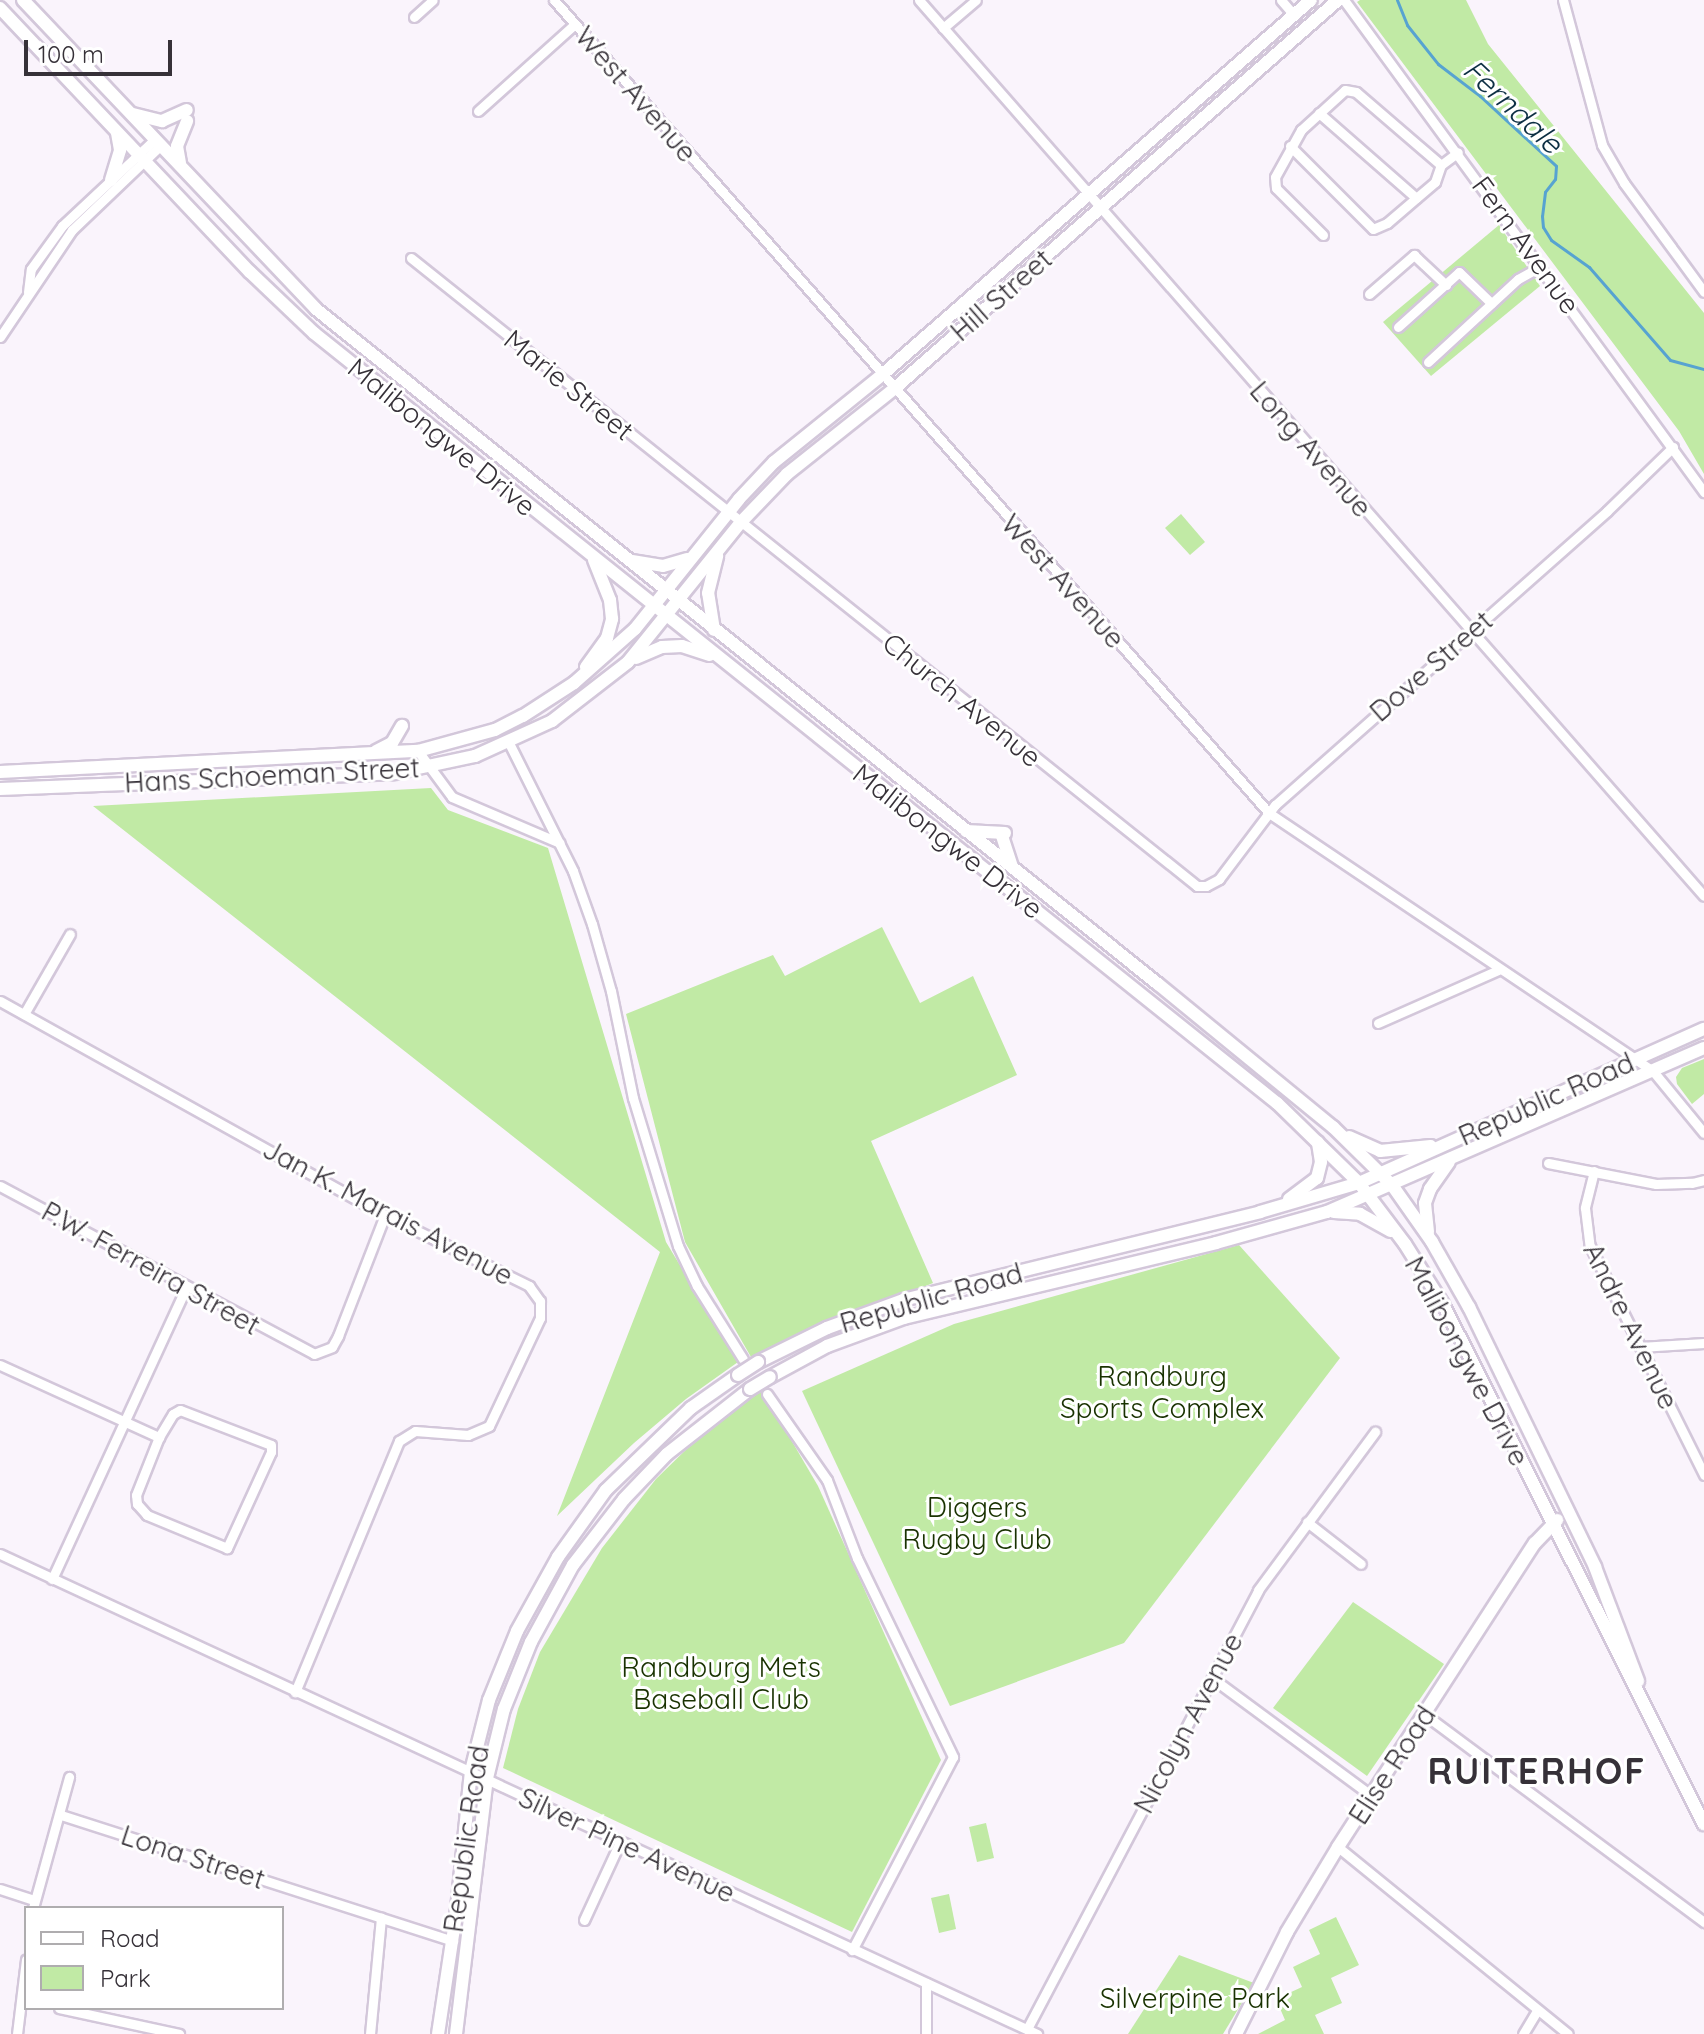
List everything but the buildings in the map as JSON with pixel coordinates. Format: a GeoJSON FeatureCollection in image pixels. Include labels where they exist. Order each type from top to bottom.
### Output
{"type":"FeatureCollection","features":[{"type":"Feature","properties":{"kind":"main road","name":"Malibongwe Drive"},"geometry":{"type":"LineString","coordinates":[[23,0],[316,309],[1333,1127],[1392,1185],[1432,1242],[1469,1307],[1570,1512],[1595,1567],[1641,1688],[1704,1813]]}},
{"type":"Feature","properties":{"kind":"main road","name":"Hill Street"},"geometry":{"type":"LineString","coordinates":[[665,591],[774,462],[883,374],[1311,0]]}},
{"type":"Feature","properties":{"kind":"main road","name":"Hill Street"},"geometry":{"type":"LineString","coordinates":[[678,602],[741,522],[787,474],[895,388],[1341,0]]}},
{"type":"Feature","properties":{"kind":"main road","name":"Malibongwe Drive"},"geometry":{"type":"LineString","coordinates":[[0,8],[250,272],[314,333],[1218,1056],[1318,1142],[1370,1194],[1448,1314],[1704,1824]]}},
{"type":"Feature","properties":{"kind":"main road"},"geometry":{"type":"LineString","coordinates":[[130,113],[155,121],[187,116],[177,146],[182,168]]}},
{"type":"Feature","properties":{"kind":"main road"},"geometry":{"type":"LineString","coordinates":[[111,180],[120,150],[117,132]]}},
{"type":"Feature","properties":{"kind":"main road"},"geometry":{"type":"LineString","coordinates":[[714,630],[708,593],[719,549]]}},
{"type":"Feature","properties":{"kind":"main road"},"geometry":{"type":"LineString","coordinates":[[628,561],[663,566],[693,556]]}},
{"type":"Feature","properties":{"kind":"main road"},"geometry":{"type":"LineString","coordinates":[[574,683],[607,638],[612,619],[610,600],[593,558]]}},
{"type":"Feature","properties":{"kind":"main road","name":"Hans Schoeman Street"},"geometry":{"type":"LineString","coordinates":[[0,772],[418,751],[495,730],[574,683],[612,652],[665,591]]}},
{"type":"Feature","properties":{"kind":"main road","name":"Hans Schoeman Street"},"geometry":{"type":"LineString","coordinates":[[0,789],[395,773],[475,756],[509,743],[571,708],[628,662],[678,602]]}},
{"type":"Feature","properties":{"kind":"main road"},"geometry":{"type":"LineString","coordinates":[[628,662],[662,647],[682,646],[721,659]]}},
{"type":"Feature","properties":{"kind":"main road"},"geometry":{"type":"LineString","coordinates":[[366,756],[392,743],[402,726]]}},
{"type":"Feature","properties":{"kind":"main road"},"geometry":{"type":"LineString","coordinates":[[963,830],[1003,835],[1012,867]]}},
{"type":"Feature","properties":{"kind":"main road","name":"Republic Road"},"geometry":{"type":"LineString","coordinates":[[438,2034],[453,1941],[471,1771],[489,1700],[535,1594],[581,1522],[661,1435],[758,1362],[827,1328],[903,1300],[1260,1212],[1359,1183],[1704,1029]]}},
{"type":"Feature","properties":{"kind":"main road","name":"Republic Road"},"geometry":{"type":"LineString","coordinates":[[456,2034],[487,1778],[517,1672],[553,1598],[587,1544],[667,1454],[750,1389],[827,1346],[904,1318],[1216,1243],[1327,1212],[1704,1048]]}},
{"type":"Feature","properties":{"kind":"main road"},"geometry":{"type":"LineString","coordinates":[[1333,1127],[1380,1151],[1443,1145]]}},
{"type":"Feature","properties":{"kind":"main road"},"geometry":{"type":"LineString","coordinates":[[1260,1212],[1295,1196],[1312,1184],[1321,1162],[1318,1142]]}},
{"type":"Feature","properties":{"kind":"main road"},"geometry":{"type":"LineString","coordinates":[[1432,1242],[1425,1203],[1430,1189],[1451,1160]]}},
{"type":"Feature","properties":{"kind":"main road"},"geometry":{"type":"LineString","coordinates":[[1327,1212],[1360,1214],[1376,1220],[1405,1244]]}},
{"type":"Feature","properties":{"kind":"main road","name":"Elise Road"},"geometry":{"type":"LineString","coordinates":[[1236,2034],[1281,1944],[1338,1847],[1535,1543],[1552,1522],[1570,1512]]}},
{"type":"Feature","properties":{"kind":"street"},"geometry":{"type":"LineString","coordinates":[[414,17],[433,0]]}},
{"type":"Feature","properties":{"kind":"street","name":"West Avenue"},"geometry":{"type":"LineString","coordinates":[[554,0],[1269,813],[1498,970],[1653,1071]]}},
{"type":"Feature","properties":{"kind":"street","name":"Long Avenue"},"geometry":{"type":"LineString","coordinates":[[919,0],[1704,896]]}},
{"type":"Feature","properties":{"kind":"street"},"geometry":{"type":"LineString","coordinates":[[943,28],[976,0]]}},
{"type":"Feature","properties":{"kind":"street"},"geometry":{"type":"LineString","coordinates":[[1281,0],[1294,15]]}},
{"type":"Feature","properties":{"kind":"street","name":"Fern Avenue"},"geometry":{"type":"LineString","coordinates":[[1341,0],[1458,152],[1704,492]]}},
{"type":"Feature","properties":{"kind":"street"},"geometry":{"type":"LineString","coordinates":[[1563,0],[1602,145],[1624,183],[1704,292]]}},
{"type":"Feature","properties":{"kind":"street"},"geometry":{"type":"LineString","coordinates":[[478,111],[575,24]]}},
{"type":"Feature","properties":{"kind":"street"},"geometry":{"type":"LineString","coordinates":[[1323,235],[1275,184],[1290,146],[1301,130],[1345,90],[1352,89],[1441,165]]}},
{"type":"Feature","properties":{"kind":"street"},"geometry":{"type":"LineString","coordinates":[[1319,113],[1416,198]]}},
{"type":"Feature","properties":{"kind":"street"},"geometry":{"type":"LineString","coordinates":[[0,337],[72,230],[158,142]]}},
{"type":"Feature","properties":{"kind":"street"},"geometry":{"type":"LineString","coordinates":[[1290,146],[1373,229],[1387,223],[1435,182],[1441,165],[1458,152]]}},
{"type":"Feature","properties":{"kind":"street"},"geometry":{"type":"LineString","coordinates":[[28,292],[31,269],[44,248],[111,180],[142,158]]}},
{"type":"Feature","properties":{"kind":"street"},"geometry":{"type":"LineString","coordinates":[[1369,294],[1414,255],[1446,285]]}},
{"type":"Feature","properties":{"kind":"street","name":"Marie Street"},"geometry":{"type":"LineString","coordinates":[[411,258],[729,512]]}},
{"type":"Feature","properties":{"kind":"street"},"geometry":{"type":"LineString","coordinates":[[1428,362],[1518,279],[1541,266]]}},
{"type":"Feature","properties":{"kind":"street"},"geometry":{"type":"LineString","coordinates":[[1398,327],[1461,272],[1491,303]]}},
{"type":"Feature","properties":{"kind":"street","name":"Dove Street"},"geometry":{"type":"LineString","coordinates":[[1197,886],[1213,883],[1227,871],[1269,813],[1673,447]]}},
{"type":"Feature","properties":{"kind":"street","name":"Church Avenue"},"geometry":{"type":"LineString","coordinates":[[729,512],[1197,886]]}},
{"type":"Feature","properties":{"kind":"street"},"geometry":{"type":"LineString","coordinates":[[509,743],[560,843],[584,899],[602,954],[633,1098],[666,1213],[697,1286],[743,1359]]}},
{"type":"Feature","properties":{"kind":"street"},"geometry":{"type":"LineString","coordinates":[[418,751],[452,797],[560,843]]}},
{"type":"Feature","properties":{"kind":"street"},"geometry":{"type":"LineString","coordinates":[[24,1014],[70,934]]}},
{"type":"Feature","properties":{"kind":"street"},"geometry":{"type":"LineString","coordinates":[[1378,1023],[1498,970]]}},
{"type":"Feature","properties":{"kind":"street","name":"Jan K. Marais Avenue"},"geometry":{"type":"LineString","coordinates":[[0,1001],[385,1215],[529,1286],[540,1301],[541,1311],[489,1426],[468,1435],[415,1431],[399,1441],[295,1692]]}},
{"type":"Feature","properties":{"kind":"street"},"geometry":{"type":"LineString","coordinates":[[1653,1071],[1704,1133]]}},
{"type":"Feature","properties":{"kind":"street"},"geometry":{"type":"LineString","coordinates":[[1548,1163],[1656,1184],[1704,1180]]}},
{"type":"Feature","properties":{"kind":"street","name":"Andre Avenue"},"geometry":{"type":"LineString","coordinates":[[1594,1171],[1585,1208],[1586,1233],[1704,1475]]}},
{"type":"Feature","properties":{"kind":"street","name":"P.W. Ferreira Street"},"geometry":{"type":"LineString","coordinates":[[0,1186],[301,1350],[321,1354],[332,1347],[385,1215]]}},
{"type":"Feature","properties":{"kind":"street"},"geometry":{"type":"LineString","coordinates":[[52,1579],[186,1287]]}},
{"type":"Feature","properties":{"kind":"street"},"geometry":{"type":"LineString","coordinates":[[1640,1347],[1704,1343]]}},
{"type":"Feature","properties":{"kind":"street"},"geometry":{"type":"LineString","coordinates":[[0,1365],[159,1437]]}},
{"type":"Feature","properties":{"kind":"street"},"geometry":{"type":"LineString","coordinates":[[767,1394],[827,1480],[857,1558],[953,1757],[852,1950]]}},
{"type":"Feature","properties":{"kind":"street"},"geometry":{"type":"LineString","coordinates":[[180,1410],[271,1445],[271,1452],[229,1547],[213,1545],[139,1508],[136,1495],[159,1437],[173,1414],[180,1410]]}},
{"type":"Feature","properties":{"kind":"street","name":"Nicolyn Avenue"},"geometry":{"type":"LineString","coordinates":[[1032,2032],[1258,1590],[1375,1432]]}},
{"type":"Feature","properties":{"kind":"street"},"geometry":{"type":"LineString","coordinates":[[1307,1522],[1361,1564]]}},
{"type":"Feature","properties":{"kind":"street","name":"Silver Pine Avenue"},"geometry":{"type":"LineString","coordinates":[[0,1554],[1032,2032]]}},
{"type":"Feature","properties":{"kind":"street"},"geometry":{"type":"LineString","coordinates":[[1212,1678],[1372,1796]]}},
{"type":"Feature","properties":{"kind":"street"},"geometry":{"type":"LineString","coordinates":[[1424,1714],[1704,1922]]}},
{"type":"Feature","properties":{"kind":"street"},"geometry":{"type":"LineString","coordinates":[[0,1889],[34,1904],[69,1777]]}},
{"type":"Feature","properties":{"kind":"street","name":"Lona Street"},"geometry":{"type":"LineString","coordinates":[[61,1815],[453,1941]]}},
{"type":"Feature","properties":{"kind":"street"},"geometry":{"type":"LineString","coordinates":[[584,1920],[620,1842]]}},
{"type":"Feature","properties":{"kind":"street"},"geometry":{"type":"LineString","coordinates":[[1338,1847],[1568,2034]]}},
{"type":"Feature","properties":{"kind":"street"},"geometry":{"type":"LineString","coordinates":[[370,2034],[381,1918]]}},
{"type":"Feature","properties":{"kind":"street"},"geometry":{"type":"LineString","coordinates":[[926,1983],[926,2034]]}},
{"type":"Feature","properties":{"kind":"street"},"geometry":{"type":"LineString","coordinates":[[17,2034],[24,2000]]}},
{"type":"Feature","properties":{"kind":"street"},"geometry":{"type":"LineString","coordinates":[[68,2010],[179,2034]]}},
{"type":"Feature","properties":{"kind":"street"},"geometry":{"type":"LineString","coordinates":[[1523,2034],[1537,2011]]}},
{"type":"Feature","properties":{"kind":"green space"},"geometry":{"type":"Polygon","coordinates":[[[1466,0],[1488,44],[1704,313],[1704,474],[1679,431],[1357,2],[1466,0]]]}},
{"type":"Feature","properties":{"kind":"green space"},"geometry":{"type":"Polygon","coordinates":[[[1499,225],[1540,286],[1431,376],[1383,322],[1499,225]]]}},
{"type":"Feature","properties":{"kind":"green space"},"geometry":{"type":"Polygon","coordinates":[[[1181,514],[1205,542],[1190,555],[1165,528],[1181,514]]]}},
{"type":"Feature","properties":{"kind":"green space"},"geometry":{"type":"Polygon","coordinates":[[[431,788],[448,810],[548,848],[666,1242],[738,1362],[686,1399],[634,1443],[557,1516],[660,1252],[93,806],[431,788]]]}},
{"type":"Feature","properties":{"kind":"green space"},"geometry":{"type":"Polygon","coordinates":[[[882,927],[920,1003],[973,976],[1017,1075],[871,1141],[933,1283],[751,1357],[685,1242],[626,1014],[773,955],[785,976],[882,927]]]}},
{"type":"Feature","properties":{"kind":"green space"},"geometry":{"type":"Polygon","coordinates":[[[1704,1059],[1704,1094],[1692,1104],[1677,1084],[1676,1077],[1682,1068],[1704,1059]]]}},
{"type":"Feature","properties":{"kind":"green space"},"geometry":{"type":"Polygon","coordinates":[[[1239,1245],[1340,1358],[1124,1643],[950,1706],[802,1391],[954,1324],[1239,1245]]]}},
{"type":"Feature","properties":{"kind":"green space","name":"Randburg Mets Baseball Club"},"geometry":{"type":"Polygon","coordinates":[[[762,1390],[818,1486],[941,1760],[852,1932],[503,1768],[518,1709],[540,1652],[602,1548],[656,1479],[704,1432],[762,1390]]]}},
{"type":"Feature","properties":{"kind":"green space"},"geometry":{"type":"Polygon","coordinates":[[[1353,1602],[1444,1664],[1367,1776],[1273,1708],[1353,1602]]]}},
{"type":"Feature","properties":{"kind":"green space"},"geometry":{"type":"Polygon","coordinates":[[[986,1823],[994,1858],[977,1862],[969,1827],[986,1823]]]}},
{"type":"Feature","properties":{"kind":"green space"},"geometry":{"type":"Polygon","coordinates":[[[949,1894],[956,1929],[939,1933],[931,1898],[949,1894]]]}},
{"type":"Feature","properties":{"kind":"green space"},"geometry":{"type":"Polygon","coordinates":[[[1336,1917],[1359,1965],[1331,1978],[1342,2003],[1315,2015],[1324,2034],[1258,2034],[1285,2020],[1276,1999],[1302,1987],[1293,1967],[1320,1954],[1309,1930],[1336,1917]]]}},
{"type":"Feature","properties":{"kind":"green space","name":"Silverpine Park"},"geometry":{"type":"Polygon","coordinates":[[[1179,1955],[1254,1983],[1223,2034],[1128,2034],[1179,1955]]]}},
{"type":"Feature","properties":{"kind":"waterway","name":"Ferndale"},"geometry":{"type":"LineString","coordinates":[[1397,0],[1407,25],[1438,64],[1480,96],[1556,166],[1555,179],[1545,192],[1542,216],[1543,227],[1551,240],[1589,267],[1670,360],[1704,369]]}},
{"type":"Feature","properties":{"kind":"district","name":"RUITERHOF"},"geometry":{"type":"Point","coordinates":[1537,1771]}},
{"type":"Feature","properties":{"kind":"park label","name":"Randburg Sports Complex"},"geometry":{"type":"Point","coordinates":[1162,1392]}},
{"type":"Feature","properties":{"kind":"park label","name":"Diggers Rugby Club"},"geometry":{"type":"Point","coordinates":[977,1523]}}]}
